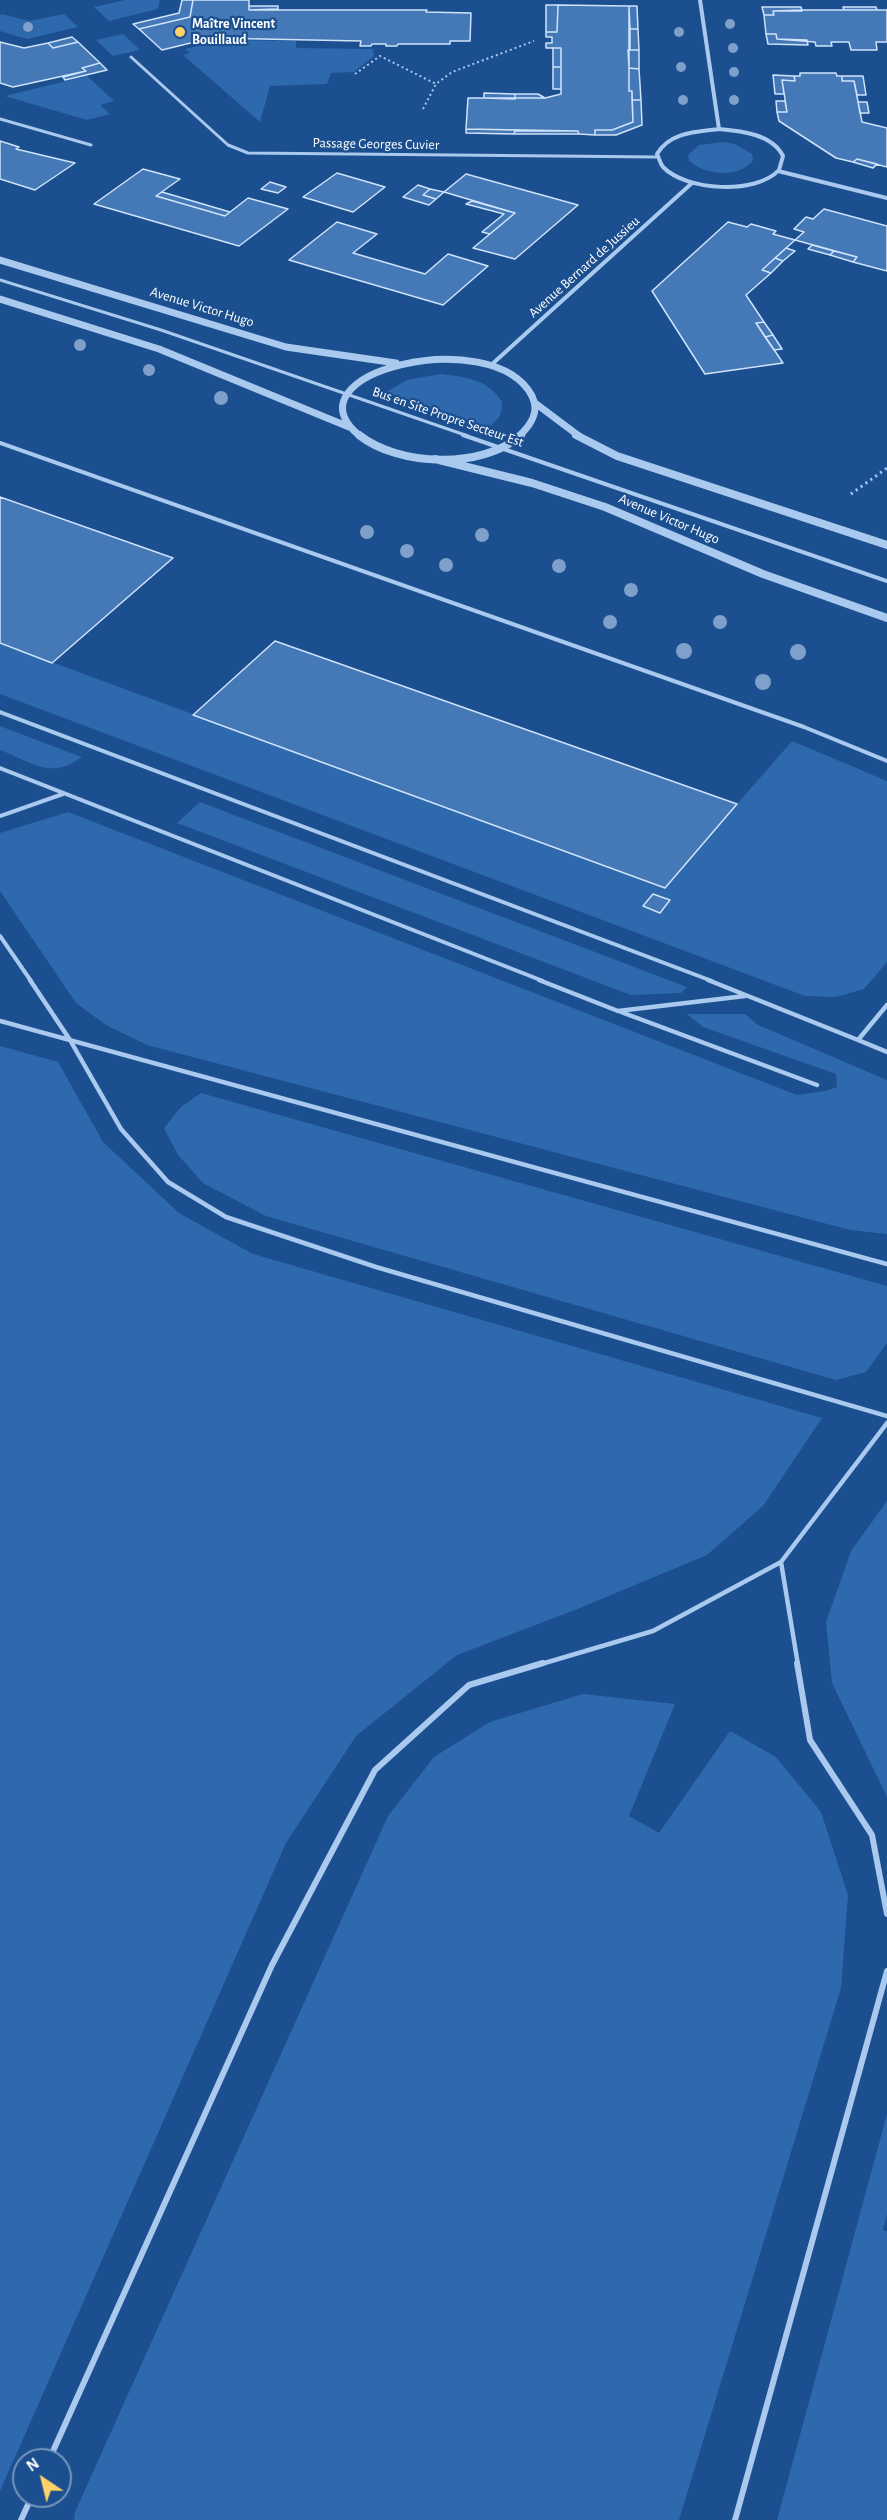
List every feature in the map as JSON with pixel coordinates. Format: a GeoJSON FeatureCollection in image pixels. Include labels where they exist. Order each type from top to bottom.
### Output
{"type":"FeatureCollection","features":[{"type":"Feature","properties":{"kind":"street"},"geometry":{"type":"LineString","coordinates":[[700,0],[718,129]]}},
{"type":"Feature","properties":{"kind":"street"},"geometry":{"type":"LineString","coordinates":[[718,129],[753,134],[777,147],[782,155],[783,163],[778,171],[764,180],[742,186],[717,187],[692,183],[666,172],[659,165],[656,157],[659,148],[667,140],[699,130],[718,129]]}},
{"type":"Feature","properties":{"kind":"street"},"geometry":{"type":"LineString","coordinates":[[778,171],[887,198]]}},
{"type":"Feature","properties":{"kind":"street","name":"Avenue Bernard de Jussieu"},"geometry":{"type":"LineString","coordinates":[[490,366],[692,183]]}},
{"type":"Feature","properties":{"kind":"street","name":"Avenue Victor Hugo"},"geometry":{"type":"LineString","coordinates":[[0,260],[286,346],[399,364]]}},
{"type":"Feature","properties":{"kind":"street"},"geometry":{"type":"LineString","coordinates":[[0,299],[159,349],[349,427],[361,438],[377,447],[404,456],[435,459],[459,458],[502,447],[518,438],[529,427],[534,416],[535,403]]}},
{"type":"Feature","properties":{"kind":"street"},"geometry":{"type":"LineString","coordinates":[[349,427],[344,416],[344,405],[348,394],[367,376],[399,364],[445,359],[490,366],[510,375],[525,386],[535,403],[557,424],[586,442],[617,456],[887,544]]}},
{"type":"Feature","properties":{"kind":"street","name":"Avenue Victor Hugo"},"geometry":{"type":"LineString","coordinates":[[435,459],[532,483],[605,507],[763,574],[887,618]]}},
{"type":"Feature","properties":{"kind":"lane","name":"Passage Georges Cuvier"},"geometry":{"type":"LineString","coordinates":[[131,57],[228,145],[248,153],[656,157]]}},
{"type":"Feature","properties":{"kind":"lane"},"geometry":{"type":"LineString","coordinates":[[0,119],[91,145]]}},
{"type":"Feature","properties":{"kind":"lane","name":"Bus en Site Propre Secteur Est"},"geometry":{"type":"LineString","coordinates":[[0,279],[161,330],[887,581]]}},
{"type":"Feature","properties":{"kind":"lane"},"geometry":{"type":"LineString","coordinates":[[0,443],[804,727],[887,760]]}},
{"type":"Feature","properties":{"kind":"lane"},"geometry":{"type":"LineString","coordinates":[[0,712],[748,995],[887,1052]]}},
{"type":"Feature","properties":{"kind":"lane"},"geometry":{"type":"LineString","coordinates":[[0,768],[618,1011],[817,1085]]}},
{"type":"Feature","properties":{"kind":"lane"},"geometry":{"type":"LineString","coordinates":[[0,816],[63,794]]}},
{"type":"Feature","properties":{"kind":"lane"},"geometry":{"type":"LineString","coordinates":[[0,936],[70,1040],[121,1129],[168,1182],[226,1217],[376,1267],[887,1416]]}},
{"type":"Feature","properties":{"kind":"lane"},"geometry":{"type":"LineString","coordinates":[[618,1011],[748,995]]}},
{"type":"Feature","properties":{"kind":"lane"},"geometry":{"type":"LineString","coordinates":[[858,1040],[887,1005]]}},
{"type":"Feature","properties":{"kind":"lane"},"geometry":{"type":"LineString","coordinates":[[0,1021],[887,1264]]}},
{"type":"Feature","properties":{"kind":"lane"},"geometry":{"type":"LineString","coordinates":[[54,2448],[272,1965],[375,1770],[469,1685],[653,1631],[781,1562],[887,1423]]}},
{"type":"Feature","properties":{"kind":"lane"},"geometry":{"type":"LineString","coordinates":[[781,1562],[810,1740],[872,1834],[887,1914]]}},
{"type":"Feature","properties":{"kind":"lane"},"geometry":{"type":"LineString","coordinates":[[735,2520],[887,1971]]}},
{"type":"Feature","properties":{"kind":"path"},"geometry":{"type":"LineString","coordinates":[[423,109],[436,84],[452,72],[534,41]]}},
{"type":"Feature","properties":{"kind":"path"},"geometry":{"type":"LineString","coordinates":[[355,74],[380,56],[436,84]]}},
{"type":"Feature","properties":{"kind":"shaded area"},"geometry":{"type":"Polygon","coordinates":[[[125,0],[160,0],[158,9],[109,21],[94,7],[125,0]]]}},
{"type":"Feature","properties":{"kind":"shaded area"},"geometry":{"type":"Polygon","coordinates":[[[64,14],[78,27],[27,39],[0,31],[0,15],[29,21],[64,14]]]}},
{"type":"Feature","properties":{"kind":"shaded area"},"geometry":{"type":"Polygon","coordinates":[[[123,34],[140,50],[113,56],[96,40],[123,34]]]}},
{"type":"Feature","properties":{"kind":"shaded area"},"geometry":{"type":"Polygon","coordinates":[[[224,40],[296,41],[296,48],[373,49],[374,56],[354,72],[331,73],[327,84],[270,86],[260,122],[183,55],[190,53],[185,49],[224,40]]]}},
{"type":"Feature","properties":{"kind":"shaded area"},"geometry":{"type":"Polygon","coordinates":[[[87,76],[114,101],[100,105],[110,114],[87,120],[5,96],[87,76]]]}},
{"type":"Feature","properties":{"kind":"shaded area"},"geometry":{"type":"Polygon","coordinates":[[[723,142],[735,144],[752,154],[753,160],[740,170],[722,173],[704,169],[689,161],[688,155],[699,145],[723,142]]]}},
{"type":"Feature","properties":{"kind":"shaded area"},"geometry":{"type":"Polygon","coordinates":[[[440,374],[475,380],[490,389],[502,402],[502,410],[497,419],[489,427],[386,392],[407,380],[440,374]]]}},
{"type":"Feature","properties":{"kind":"shaded area"},"geometry":{"type":"Polygon","coordinates":[[[0,643],[664,888],[792,741],[887,781],[887,962],[864,989],[836,997],[805,996],[0,694],[0,643]]]}},
{"type":"Feature","properties":{"kind":"shaded area"},"geometry":{"type":"Polygon","coordinates":[[[0,726],[82,757],[71,764],[60,767],[51,768],[32,764],[0,750],[0,726]]]}},
{"type":"Feature","properties":{"kind":"shaded area"},"geometry":{"type":"Polygon","coordinates":[[[200,802],[687,987],[681,993],[631,995],[177,823],[200,802]]]}},
{"type":"Feature","properties":{"kind":"shaded area"},"geometry":{"type":"Polygon","coordinates":[[[68,812],[797,1095],[837,1087],[836,1074],[703,1027],[687,1014],[745,1014],[758,1025],[887,1080],[887,1234],[850,1230],[147,1045],[106,1025],[76,1003],[0,891],[0,833],[68,812]]]}},
{"type":"Feature","properties":{"kind":"shaded area"},"geometry":{"type":"Polygon","coordinates":[[[0,1046],[58,1062],[103,1142],[179,1213],[253,1254],[822,1418],[763,1506],[707,1555],[575,1610],[457,1655],[356,1736],[286,1843],[19,2448],[12,2448],[12,2464],[0,2491],[0,1046]]]}},
{"type":"Feature","properties":{"kind":"shaded area"},"geometry":{"type":"Polygon","coordinates":[[[201,1093],[887,1286],[887,1343],[866,1372],[836,1380],[266,1216],[203,1183],[178,1155],[164,1128],[181,1107],[201,1093]]]}},
{"type":"Feature","properties":{"kind":"shaded area"},"geometry":{"type":"Polygon","coordinates":[[[887,1501],[887,1797],[832,1683],[826,1622],[851,1551],[887,1501]]]}},
{"type":"Feature","properties":{"kind":"shaded area"},"geometry":{"type":"Polygon","coordinates":[[[583,1694],[675,1704],[629,1816],[659,1833],[730,1731],[776,1757],[821,1812],[848,1895],[841,1988],[679,2520],[74,2520],[75,2512],[388,1816],[434,1757],[490,1722],[583,1694]]]}},
{"type":"Feature","properties":{"kind":"shaded area"},"geometry":{"type":"Polygon","coordinates":[[[887,2114],[887,2214],[883,2230],[887,2231],[887,2520],[777,2520],[887,2114]]]}},
{"type":"Feature","properties":{"kind":"building"},"geometry":{"type":"Polygon","coordinates":[[[182,0],[193,0],[190,17],[139,29],[133,24],[179,13],[182,0]]]}},
{"type":"Feature","properties":{"kind":"building"},"geometry":{"type":"Polygon","coordinates":[[[193,0],[249,0],[249,10],[427,10],[426,12],[471,13],[470,41],[450,41],[450,44],[360,46],[361,41],[211,38],[162,50],[139,29],[190,17],[193,0]]]}},
{"type":"Feature","properties":{"kind":"building"},"geometry":{"type":"Polygon","coordinates":[[[546,5],[558,5],[557,32],[546,32],[546,5]]]}},
{"type":"Feature","properties":{"kind":"building"},"geometry":{"type":"Polygon","coordinates":[[[558,5],[629,6],[629,91],[632,91],[633,122],[612,130],[595,130],[595,135],[579,134],[578,131],[466,129],[468,98],[545,98],[561,94],[561,48],[546,48],[546,43],[552,43],[552,37],[546,37],[546,32],[557,32],[558,5]]]}},
{"type":"Feature","properties":{"kind":"building"},"geometry":{"type":"Polygon","coordinates":[[[249,6],[278,6],[278,9],[249,10],[249,6]]]}},
{"type":"Feature","properties":{"kind":"building"},"geometry":{"type":"Polygon","coordinates":[[[629,6],[637,6],[638,29],[630,29],[629,6]]]}},
{"type":"Feature","properties":{"kind":"building"},"geometry":{"type":"Polygon","coordinates":[[[762,7],[801,7],[802,11],[773,11],[774,15],[764,15],[762,7]]]}},
{"type":"Feature","properties":{"kind":"building"},"geometry":{"type":"Polygon","coordinates":[[[843,7],[876,7],[877,10],[844,10],[843,7]]]}},
{"type":"Feature","properties":{"kind":"building"},"geometry":{"type":"Polygon","coordinates":[[[887,10],[887,42],[876,42],[877,50],[851,50],[849,42],[831,42],[832,46],[816,46],[815,42],[777,39],[776,34],[766,34],[764,15],[774,15],[773,11],[887,10]]]}},
{"type":"Feature","properties":{"kind":"building"},"geometry":{"type":"Polygon","coordinates":[[[630,29],[638,29],[639,50],[630,50],[630,29]]]}},
{"type":"Feature","properties":{"kind":"building"},"geometry":{"type":"Polygon","coordinates":[[[766,34],[776,34],[777,39],[807,40],[808,45],[768,44],[766,34]]]}},
{"type":"Feature","properties":{"kind":"building"},"geometry":{"type":"Polygon","coordinates":[[[72,37],[78,42],[53,48],[48,43],[72,37]]]}},
{"type":"Feature","properties":{"kind":"building"},"geometry":{"type":"Polygon","coordinates":[[[0,42],[24,48],[48,43],[53,48],[78,42],[100,63],[82,68],[86,71],[13,87],[0,83],[0,42]]]}},
{"type":"Feature","properties":{"kind":"building"},"geometry":{"type":"Polygon","coordinates":[[[553,48],[561,48],[561,67],[553,67],[553,48]]]}},
{"type":"Feature","properties":{"kind":"building"},"geometry":{"type":"Polygon","coordinates":[[[628,50],[639,50],[639,69],[629,68],[628,50]]]}},
{"type":"Feature","properties":{"kind":"building"},"geometry":{"type":"Polygon","coordinates":[[[100,63],[107,70],[65,80],[63,77],[86,71],[82,68],[100,63]]]}},
{"type":"Feature","properties":{"kind":"building"},"geometry":{"type":"Polygon","coordinates":[[[553,67],[561,67],[561,89],[553,89],[553,67]]]}},
{"type":"Feature","properties":{"kind":"building"},"geometry":{"type":"Polygon","coordinates":[[[629,68],[639,69],[641,100],[632,100],[632,91],[629,91],[629,68]]]}},
{"type":"Feature","properties":{"kind":"building"},"geometry":{"type":"Polygon","coordinates":[[[800,73],[836,73],[837,76],[842,76],[842,81],[854,81],[862,122],[887,128],[887,167],[857,159],[853,162],[836,158],[779,121],[777,112],[787,112],[782,80],[795,81],[794,76],[800,76],[800,73]]]}},
{"type":"Feature","properties":{"kind":"building"},"geometry":{"type":"Polygon","coordinates":[[[773,75],[794,76],[795,81],[782,80],[784,94],[775,94],[773,75]]]}},
{"type":"Feature","properties":{"kind":"building"},"geometry":{"type":"Polygon","coordinates":[[[842,76],[863,76],[866,95],[857,95],[854,81],[842,81],[842,76]]]}},
{"type":"Feature","properties":{"kind":"building"},"geometry":{"type":"Polygon","coordinates":[[[484,93],[515,94],[515,99],[484,98],[484,93]]]}},
{"type":"Feature","properties":{"kind":"building"},"geometry":{"type":"Polygon","coordinates":[[[515,94],[538,94],[545,98],[515,98],[515,94]]]}},
{"type":"Feature","properties":{"kind":"building"},"geometry":{"type":"Polygon","coordinates":[[[632,100],[641,100],[642,125],[616,135],[595,135],[595,130],[612,130],[633,122],[632,100]]]}},
{"type":"Feature","properties":{"kind":"building"},"geometry":{"type":"Polygon","coordinates":[[[776,101],[785,101],[787,112],[777,112],[776,101]]]}},
{"type":"Feature","properties":{"kind":"building"},"geometry":{"type":"Polygon","coordinates":[[[858,102],[867,102],[869,113],[860,113],[858,102]]]}},
{"type":"Feature","properties":{"kind":"building"},"geometry":{"type":"Polygon","coordinates":[[[466,129],[515,131],[514,134],[466,133],[466,129]]]}},
{"type":"Feature","properties":{"kind":"building"},"geometry":{"type":"Polygon","coordinates":[[[515,131],[578,131],[579,134],[514,134],[515,131]]]}},
{"type":"Feature","properties":{"kind":"building"},"geometry":{"type":"Polygon","coordinates":[[[0,141],[19,147],[16,149],[75,163],[35,190],[0,179],[0,141]]]}},
{"type":"Feature","properties":{"kind":"building"},"geometry":{"type":"Polygon","coordinates":[[[857,159],[877,164],[873,168],[853,162],[857,159]]]}},
{"type":"Feature","properties":{"kind":"building"},"geometry":{"type":"Polygon","coordinates":[[[143,169],[180,179],[156,196],[225,216],[248,198],[288,209],[239,246],[94,204],[143,169]]]}},
{"type":"Feature","properties":{"kind":"building"},"geometry":{"type":"Polygon","coordinates":[[[337,173],[385,187],[353,212],[303,197],[337,173]]]}},
{"type":"Feature","properties":{"kind":"building"},"geometry":{"type":"Polygon","coordinates":[[[466,174],[578,205],[515,259],[473,248],[515,213],[444,192],[466,174]]]}},
{"type":"Feature","properties":{"kind":"building"},"geometry":{"type":"Polygon","coordinates":[[[270,182],[286,187],[278,193],[261,189],[270,182]]]}},
{"type":"Feature","properties":{"kind":"building"},"geometry":{"type":"Polygon","coordinates":[[[418,185],[430,189],[423,195],[436,199],[429,205],[403,197],[418,185]]]}},
{"type":"Feature","properties":{"kind":"building"},"geometry":{"type":"Polygon","coordinates":[[[430,189],[444,192],[436,199],[423,195],[430,189]]]}},
{"type":"Feature","properties":{"kind":"building"},"geometry":{"type":"Polygon","coordinates":[[[162,192],[230,212],[225,216],[156,196],[162,192]]]}},
{"type":"Feature","properties":{"kind":"building"},"geometry":{"type":"Polygon","coordinates":[[[472,201],[515,213],[490,234],[482,232],[504,214],[466,204],[472,201]]]}},
{"type":"Feature","properties":{"kind":"building"},"geometry":{"type":"Polygon","coordinates":[[[824,209],[887,226],[887,271],[853,262],[857,257],[795,240],[804,232],[794,229],[806,217],[813,219],[824,209]]]}},
{"type":"Feature","properties":{"kind":"building"},"geometry":{"type":"Polygon","coordinates":[[[337,222],[377,234],[353,253],[425,274],[448,254],[488,266],[443,305],[289,260],[337,222]]]}},
{"type":"Feature","properties":{"kind":"building"},"geometry":{"type":"Polygon","coordinates":[[[728,222],[747,227],[751,224],[776,231],[773,234],[795,240],[762,270],[771,273],[746,295],[764,322],[756,323],[783,363],[705,374],[652,291],[728,222]]]}},
{"type":"Feature","properties":{"kind":"building"},"geometry":{"type":"Polygon","coordinates":[[[812,245],[834,251],[830,255],[808,249],[812,245]]]}},
{"type":"Feature","properties":{"kind":"building"},"geometry":{"type":"Polygon","coordinates":[[[786,248],[795,251],[783,261],[775,258],[786,248]]]}},
{"type":"Feature","properties":{"kind":"building"},"geometry":{"type":"Polygon","coordinates":[[[834,251],[857,257],[853,262],[830,255],[834,251]]]}},
{"type":"Feature","properties":{"kind":"building"},"geometry":{"type":"Polygon","coordinates":[[[775,258],[783,261],[771,273],[762,270],[775,258]]]}},
{"type":"Feature","properties":{"kind":"building"},"geometry":{"type":"Polygon","coordinates":[[[764,322],[773,335],[765,337],[756,323],[764,322]]]}},
{"type":"Feature","properties":{"kind":"building"},"geometry":{"type":"Polygon","coordinates":[[[773,335],[782,349],[774,350],[765,337],[773,335]]]}},
{"type":"Feature","properties":{"kind":"building"},"geometry":{"type":"Polygon","coordinates":[[[0,497],[173,558],[52,663],[0,643],[0,497]]]}},
{"type":"Feature","properties":{"kind":"building"},"geometry":{"type":"Polygon","coordinates":[[[275,641],[737,804],[665,888],[193,715],[275,641]]]}},
{"type":"Feature","properties":{"kind":"building"},"geometry":{"type":"Polygon","coordinates":[[[653,894],[670,900],[660,913],[643,906],[653,894]]]}},
{"type":"Feature","properties":{"kind":"place","name":"Maître Vincent Bouillaud"},"geometry":{"type":"Point","coordinates":[180,32]}}]}
